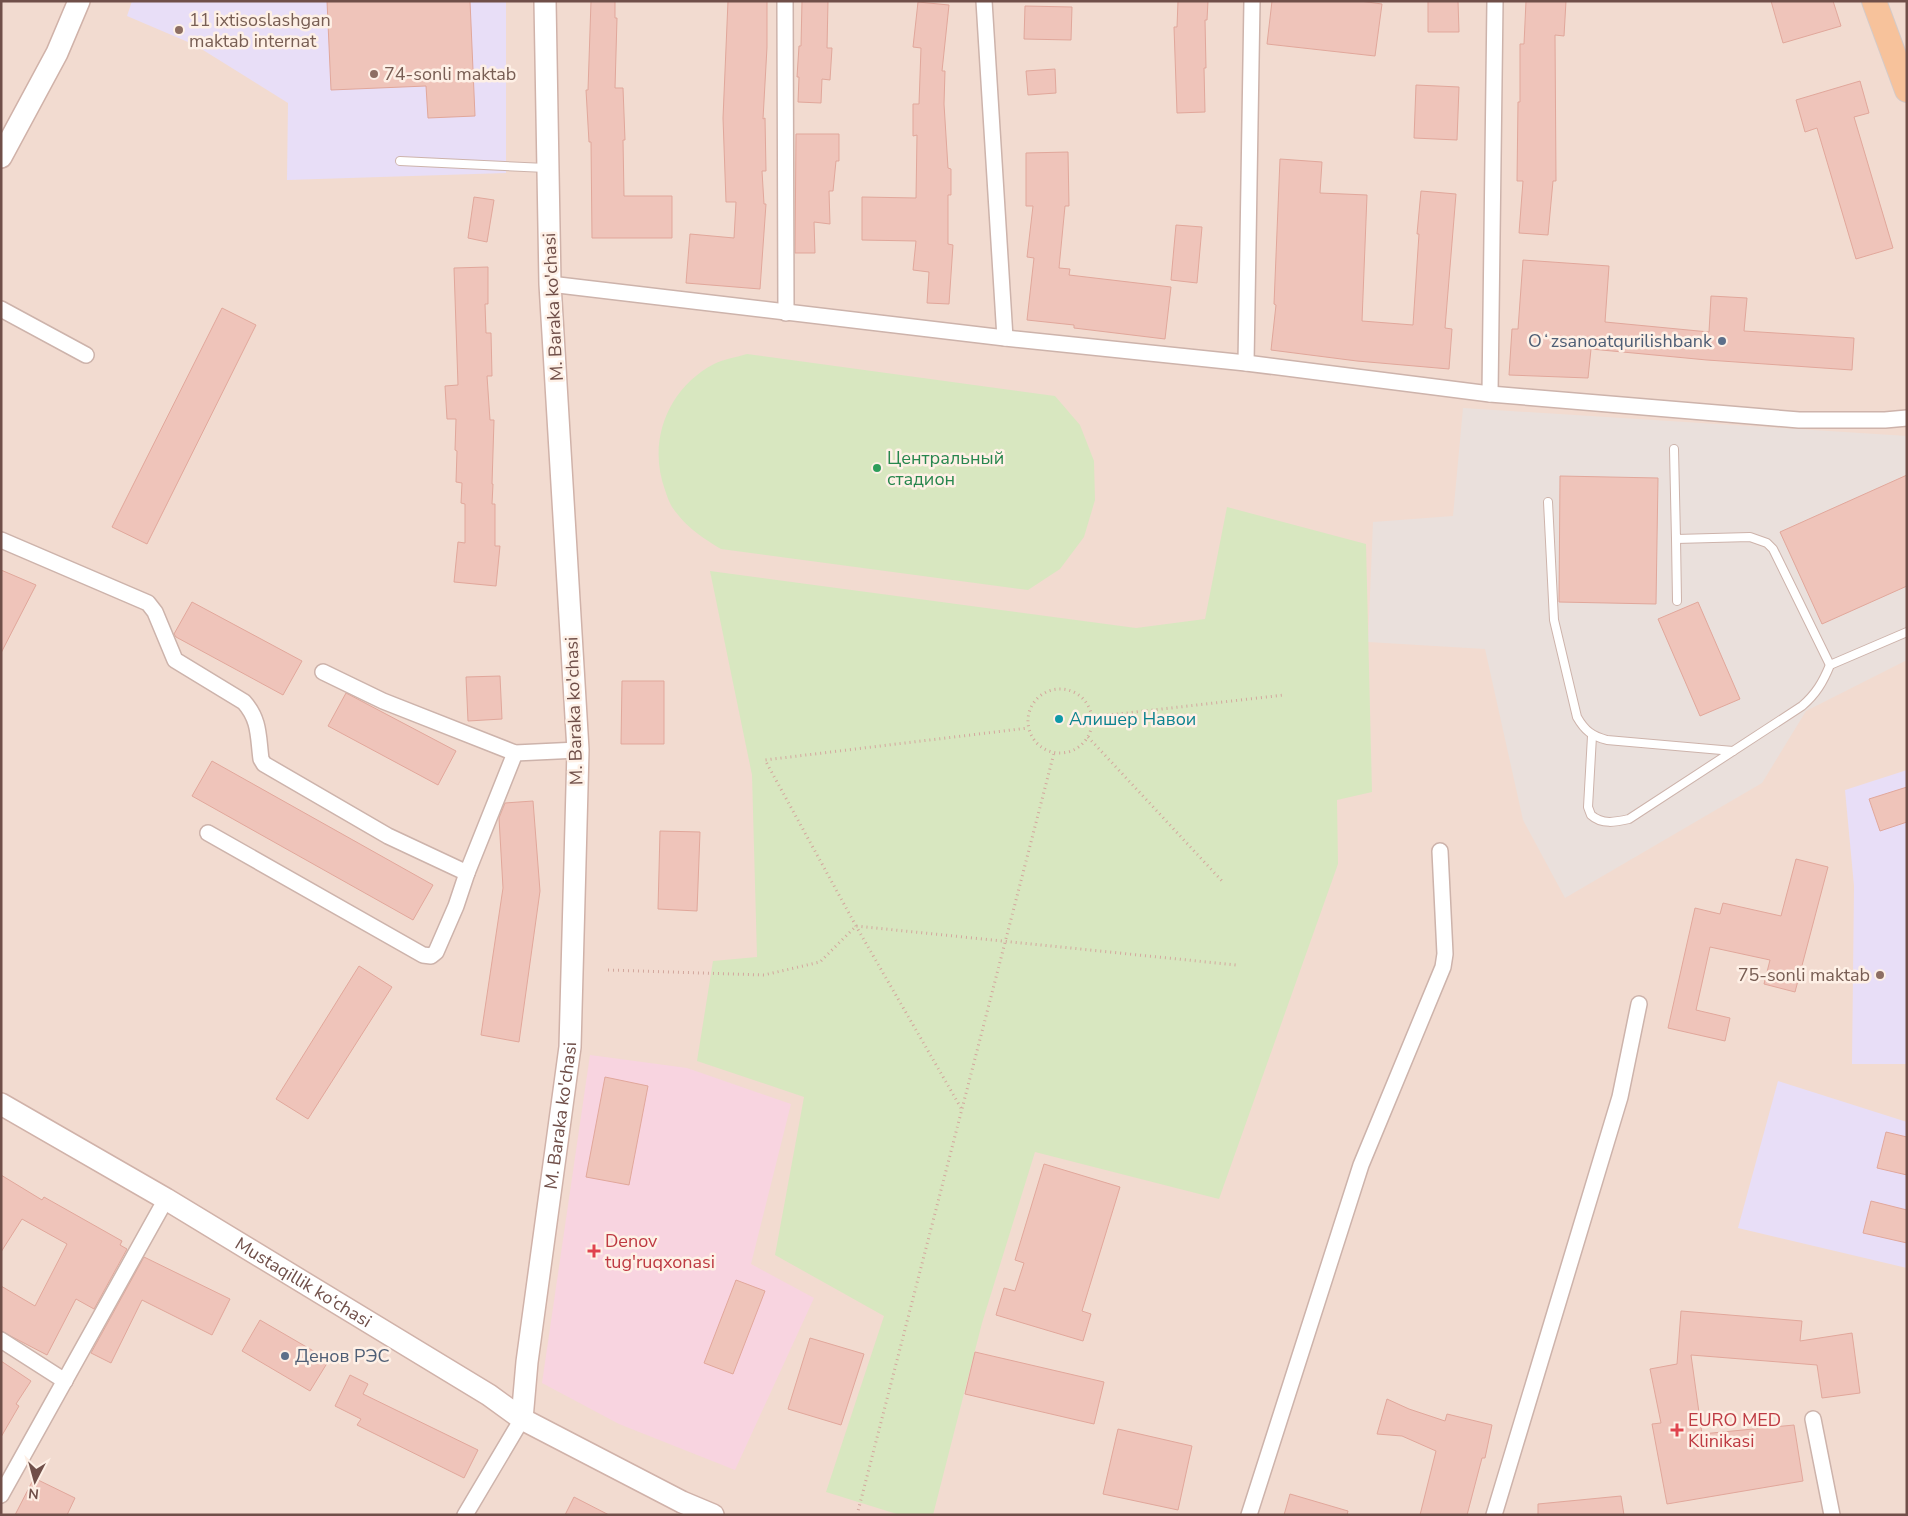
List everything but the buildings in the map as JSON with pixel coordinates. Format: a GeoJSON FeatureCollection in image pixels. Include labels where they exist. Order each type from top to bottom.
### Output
{"type":"FeatureCollection","features":[{"type":"Feature","properties":{"kind":"main road"},"geometry":{"type":"LineString","coordinates":[[1874,1],[1907,90]]}},
{"type":"Feature","properties":{"kind":"street"},"geometry":{"type":"LineString","coordinates":[[1,157],[57,53],[79,1]]}},
{"type":"Feature","properties":{"kind":"street","name":"M. Baraka ko'chasi"},"geometry":{"type":"LineString","coordinates":[[522,1419],[529,1352],[570,1047],[578,750],[550,284],[545,1]]}},
{"type":"Feature","properties":{"kind":"street"},"geometry":{"type":"LineString","coordinates":[[785,1],[786,313]]}},
{"type":"Feature","properties":{"kind":"street"},"geometry":{"type":"LineString","coordinates":[[984,1],[1005,338]]}},
{"type":"Feature","properties":{"kind":"street"},"geometry":{"type":"LineString","coordinates":[[1246,363],[1252,1]]}},
{"type":"Feature","properties":{"kind":"street"},"geometry":{"type":"LineString","coordinates":[[1490,394],[1495,1]]}},
{"type":"Feature","properties":{"kind":"street"},"geometry":{"type":"LineString","coordinates":[[550,284],[1005,338],[1246,363],[1490,394],[1799,420],[1885,420],[1907,418]]}},
{"type":"Feature","properties":{"kind":"street"},"geometry":{"type":"LineString","coordinates":[[1,309],[86,355]]}},
{"type":"Feature","properties":{"kind":"street"},"geometry":{"type":"LineString","coordinates":[[1,540],[148,603],[155,612],[175,660],[244,702],[252,711],[255,718],[260,759],[264,764],[388,836],[467,873]]}},
{"type":"Feature","properties":{"kind":"street"},"geometry":{"type":"LineString","coordinates":[[323,672],[384,702],[515,754],[578,750]]}},
{"type":"Feature","properties":{"kind":"street"},"geometry":{"type":"LineString","coordinates":[[208,833],[431,956],[436,952],[456,906],[467,873],[515,754]]}},
{"type":"Feature","properties":{"kind":"street"},"geometry":{"type":"LineString","coordinates":[[1249,1515],[1361,1165],[1443,968],[1445,954],[1440,851]]}},
{"type":"Feature","properties":{"kind":"street"},"geometry":{"type":"LineString","coordinates":[[1494,1515],[1620,1096],[1639,1004]]}},
{"type":"Feature","properties":{"kind":"street","name":"Mustaqillik ko‘chasi"},"geometry":{"type":"LineString","coordinates":[[1,1104],[166,1199],[481,1390],[522,1419],[679,1508],[713,1515]]}},
{"type":"Feature","properties":{"kind":"street"},"geometry":{"type":"LineString","coordinates":[[1,1495],[7,1473],[65,1381],[166,1199]]}},
{"type":"Feature","properties":{"kind":"street"},"geometry":{"type":"LineString","coordinates":[[1,1340],[65,1381]]}},
{"type":"Feature","properties":{"kind":"street"},"geometry":{"type":"LineString","coordinates":[[465,1515],[522,1419]]}},
{"type":"Feature","properties":{"kind":"street"},"geometry":{"type":"LineString","coordinates":[[1813,1419],[1832,1515]]}},
{"type":"Feature","properties":{"kind":"lane"},"geometry":{"type":"LineString","coordinates":[[400,160],[548,168]]}},
{"type":"Feature","properties":{"kind":"lane"},"geometry":{"type":"LineString","coordinates":[[1674,449],[1677,601]]}},
{"type":"Feature","properties":{"kind":"lane"},"geometry":{"type":"LineString","coordinates":[[1548,502],[1554,620],[1577,717],[1582,726],[1592,736],[1607,740],[1733,751]]}},
{"type":"Feature","properties":{"kind":"lane"},"geometry":{"type":"LineString","coordinates":[[1676,539],[1750,537],[1767,543],[1773,549],[1830,665]]}},
{"type":"Feature","properties":{"kind":"lane"},"geometry":{"type":"LineString","coordinates":[[1592,736],[1588,807],[1591,815],[1602,822],[1617,822],[1629,819],[1802,706],[1812,698],[1830,665],[1907,632]]}},
{"type":"Feature","properties":{"kind":"path"},"geometry":{"type":"LineString","coordinates":[[1058,688],[1069,689],[1079,694],[1087,702],[1092,717],[1088,737],[1075,750],[1064,753],[1044,749],[1036,742],[1028,728],[1028,713],[1032,703],[1043,693],[1058,688]]}},
{"type":"Feature","properties":{"kind":"path"},"geometry":{"type":"LineString","coordinates":[[1092,717],[1284,695]]}},
{"type":"Feature","properties":{"kind":"path"},"geometry":{"type":"LineString","coordinates":[[962,1109],[856,926],[765,760],[1028,728]]}},
{"type":"Feature","properties":{"kind":"path"},"geometry":{"type":"LineString","coordinates":[[1088,737],[1223,882]]}},
{"type":"Feature","properties":{"kind":"path"},"geometry":{"type":"LineString","coordinates":[[857,1515],[1054,752]]}},
{"type":"Feature","properties":{"kind":"path"},"geometry":{"type":"LineString","coordinates":[[856,926],[1236,965]]}},
{"type":"Feature","properties":{"kind":"path"},"geometry":{"type":"LineString","coordinates":[[608,970],[764,975],[820,962],[856,926]]}},
{"type":"Feature","properties":{"kind":"shaded area"},"geometry":{"type":"Polygon","coordinates":[[[1,1],[1907,1],[1907,1515],[1,1515],[1,1]]]}},
{"type":"Feature","properties":{"kind":"shaded area","name":"74-sonli maktab"},"geometry":{"type":"Polygon","coordinates":[[[132,1],[506,1],[506,173],[287,180],[288,103],[195,45],[127,16],[132,1]]]}},
{"type":"Feature","properties":{"kind":"shaded area"},"geometry":{"type":"Polygon","coordinates":[[[1463,408],[1907,436],[1907,660],[1806,711],[1762,783],[1565,898],[1523,820],[1485,649],[1368,642],[1373,522],[1453,516],[1463,408]]]}},
{"type":"Feature","properties":{"kind":"shaded area","name":"75-sonli maktab"},"geometry":{"type":"Polygon","coordinates":[[[1907,770],[1907,1064],[1852,1064],[1854,886],[1845,790],[1907,770]]]}},
{"type":"Feature","properties":{"kind":"shaded area"},"geometry":{"type":"Polygon","coordinates":[[[590,1055],[687,1068],[791,1104],[751,1264],[814,1298],[735,1470],[619,1424],[542,1383],[590,1055]]]}},
{"type":"Feature","properties":{"kind":"shaded area"},"geometry":{"type":"Polygon","coordinates":[[[1778,1081],[1907,1122],[1907,1268],[1738,1228],[1778,1081]]]}},
{"type":"Feature","properties":{"kind":"green space","name":"Центральный стадион"},"geometry":{"type":"Polygon","coordinates":[[[747,354],[1055,396],[1080,425],[1094,461],[1095,500],[1084,537],[1060,569],[1028,590],[721,549],[700,536],[671,505],[660,472],[660,435],[674,401],[684,387],[698,374],[714,364],[747,354]]]}},
{"type":"Feature","properties":{"kind":"green space"},"geometry":{"type":"Polygon","coordinates":[[[1227,507],[1366,544],[1372,792],[1337,800],[1338,864],[1219,1199],[1035,1152],[982,1323],[933,1515],[900,1515],[826,1492],[884,1316],[775,1255],[804,1097],[697,1061],[713,961],[757,957],[752,775],[710,571],[1136,628],[1205,619],[1227,507]]]}},
{"type":"Feature","properties":{"kind":"place","name":"11 ixtisoslashgan maktab internat"},"geometry":{"type":"Point","coordinates":[179,30]}},
{"type":"Feature","properties":{"kind":"place","name":"74-sonli maktab"},"geometry":{"type":"Point","coordinates":[374,74]}},
{"type":"Feature","properties":{"kind":"place","name":"Oʻzsanoatqurilishbank"},"geometry":{"type":"Point","coordinates":[1722,341]}},
{"type":"Feature","properties":{"kind":"place","name":"Центральный стадион"},"geometry":{"type":"Point","coordinates":[877,468]}},
{"type":"Feature","properties":{"kind":"place","name":"Алишер Навои"},"geometry":{"type":"Point","coordinates":[1059,719]}},
{"type":"Feature","properties":{"kind":"place","name":"75-sonli maktab"},"geometry":{"type":"Point","coordinates":[1880,975]}},
{"type":"Feature","properties":{"kind":"place","name":"Denov tug'ruqxonasi"},"geometry":{"type":"Point","coordinates":[594,1251]}},
{"type":"Feature","properties":{"kind":"place","name":"Денов РЭС"},"geometry":{"type":"Point","coordinates":[285,1356]}},
{"type":"Feature","properties":{"kind":"place","name":"EURO MED Klinikasi"},"geometry":{"type":"Point","coordinates":[1677,1430]}}]}
